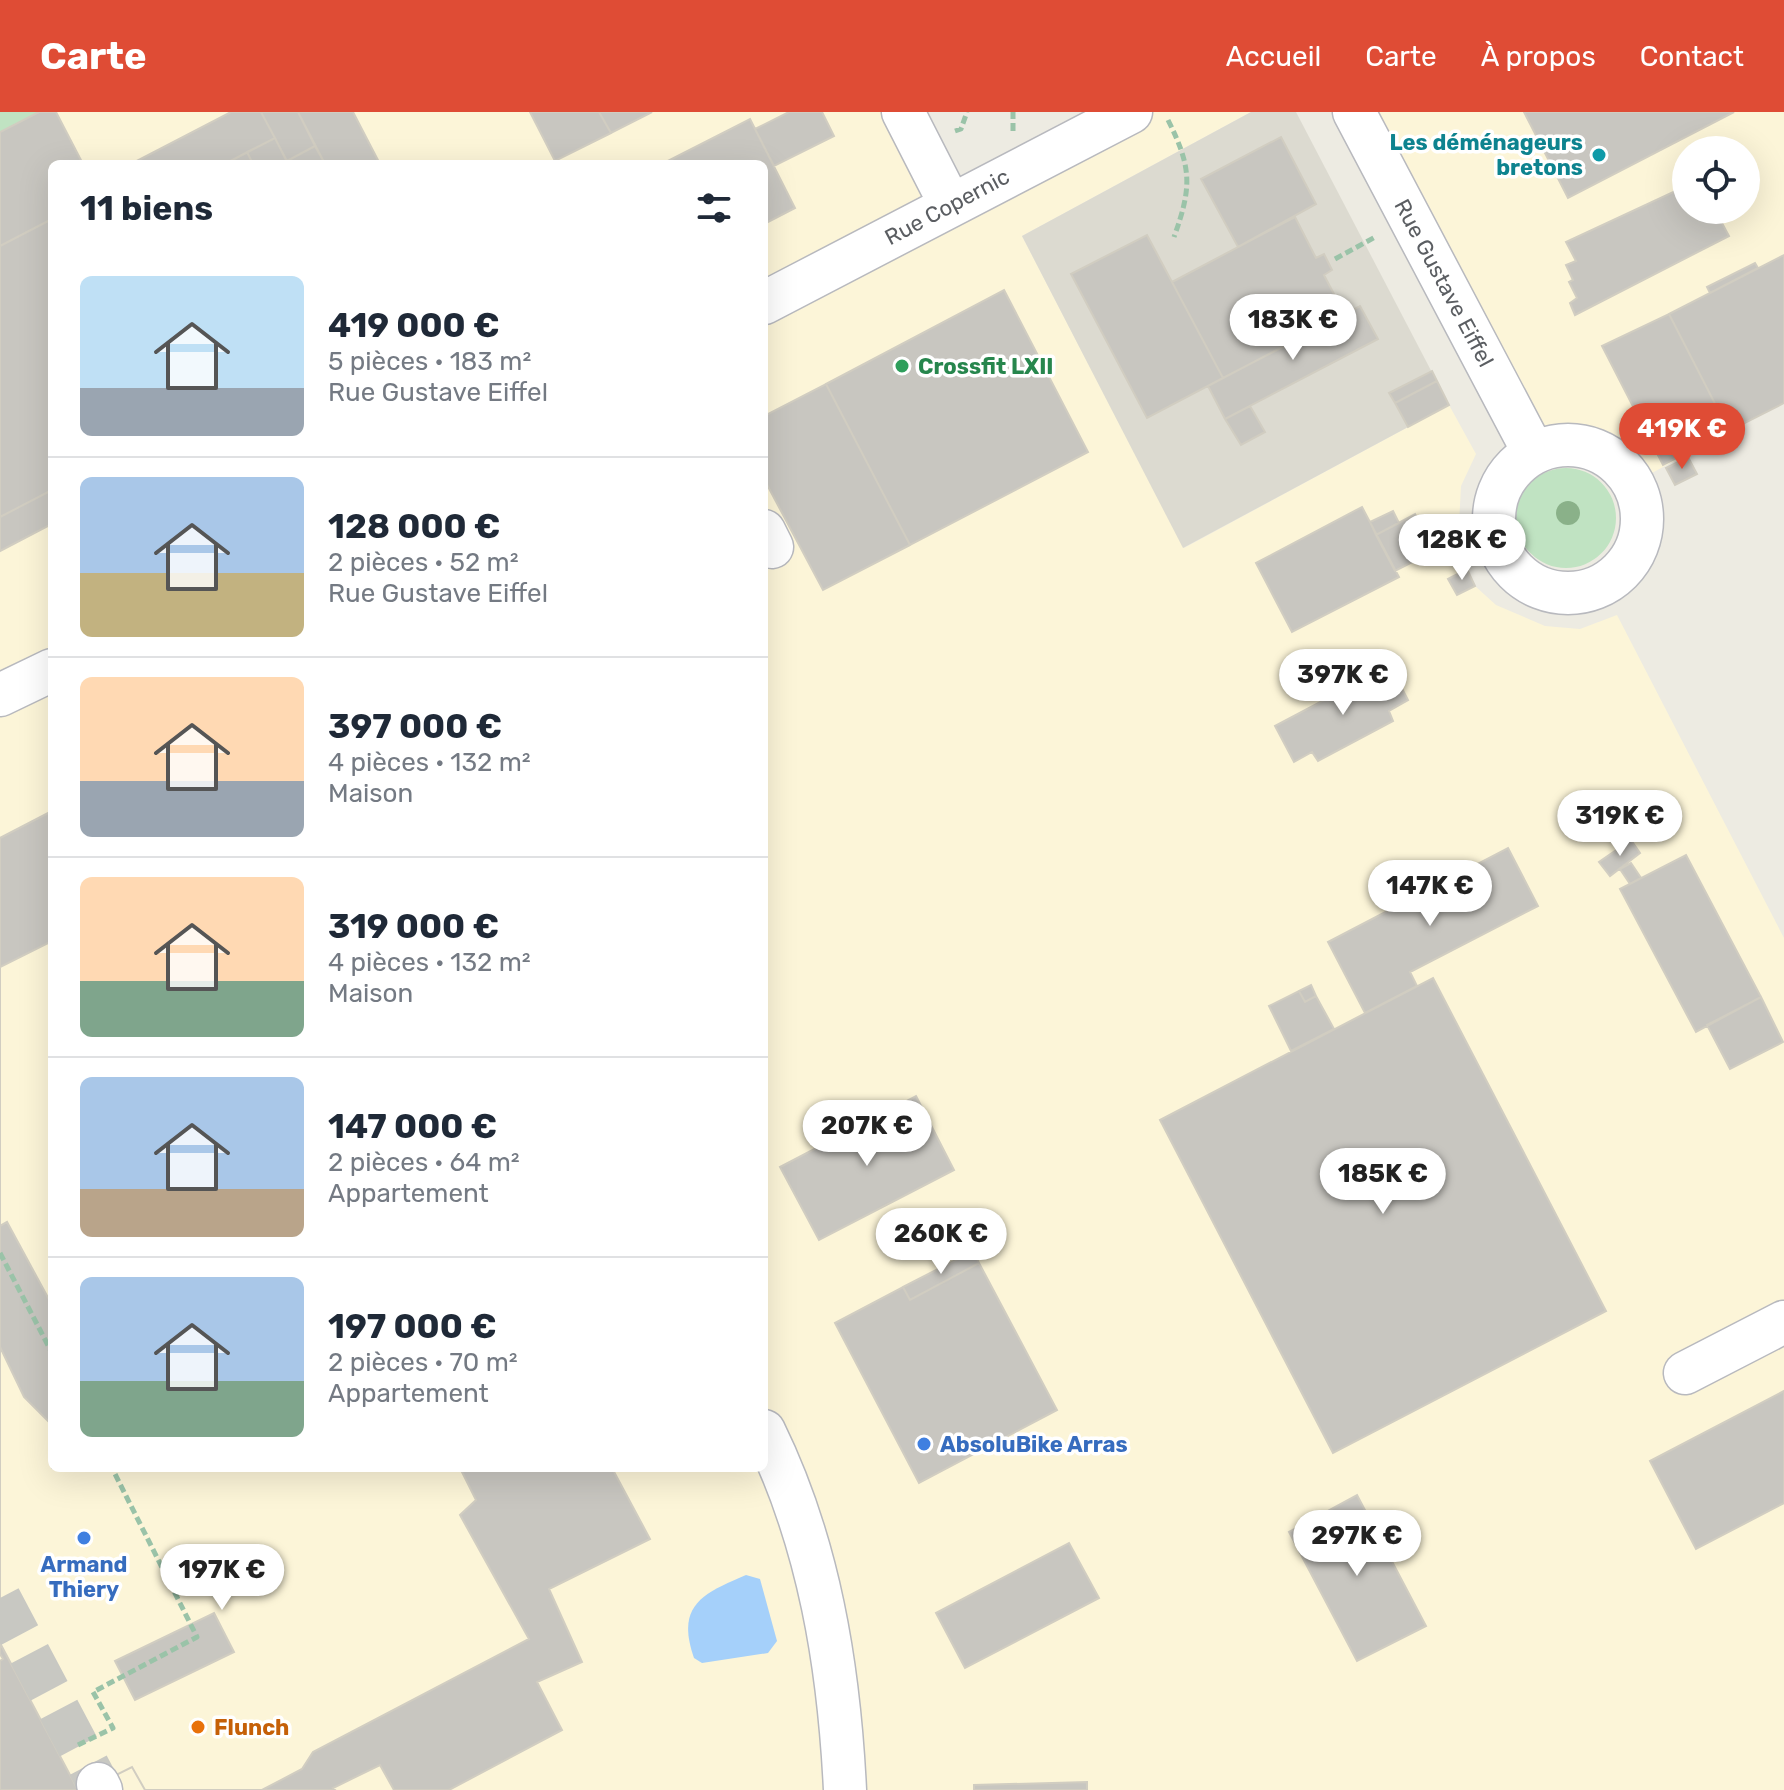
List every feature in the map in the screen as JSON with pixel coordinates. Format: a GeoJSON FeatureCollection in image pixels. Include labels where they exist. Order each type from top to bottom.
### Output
{"type":"FeatureCollection","features":[{"type":"Feature","properties":{"kind":"street"},"geometry":{"type":"LineString","coordinates":[[903,112],[950,204]]}},
{"type":"Feature","properties":{"kind":"street","name":"Rue Copernic"},"geometry":{"type":"LineString","coordinates":[[768,301],[1131,112]]}},
{"type":"Feature","properties":{"kind":"street","name":"Rue Gustave Eiffel"},"geometry":{"type":"LineString","coordinates":[[1354,112],[1534,453]]}},
{"type":"Feature","properties":{"kind":"street"},"geometry":{"type":"LineString","coordinates":[[0,695],[48,672]]}},
{"type":"Feature","properties":{"kind":"street"},"geometry":{"type":"LineString","coordinates":[[1685,1373],[1784,1322]]}},
{"type":"Feature","properties":{"kind":"street"},"geometry":{"type":"LineString","coordinates":[[768,1441],[799,1515],[816,1569],[831,1639],[845,1790]]}},
{"type":"Feature","properties":{"kind":"path"},"geometry":{"type":"LineString","coordinates":[[1164,112],[1187,168],[1188,196],[1174,237]]}},
{"type":"Feature","properties":{"kind":"path"},"geometry":{"type":"LineString","coordinates":[[1335,259],[1410,219]]}},
{"type":"Feature","properties":{"kind":"path"},"geometry":{"type":"LineString","coordinates":[[0,1253],[48,1345]]}},
{"type":"Feature","properties":{"kind":"path"},"geometry":{"type":"LineString","coordinates":[[78,1745],[113,1728],[93,1692],[197,1637],[114,1472]]}},
{"type":"Feature","properties":{"kind":"shaded area"},"geometry":{"type":"Polygon","coordinates":[[[39,112],[903,112],[950,204],[1131,112],[1251,112],[1022,236],[1184,548],[1449,405],[1476,454],[1461,486],[1458,544],[1467,569],[1457,595],[1475,586],[1496,605],[1545,626],[1580,629],[1617,615],[1784,938],[1784,1790],[0,1790],[0,132],[39,112]]]}},
{"type":"Feature","properties":{"kind":"shaded area"},"geometry":{"type":"Polygon","coordinates":[[[1251,112],[1296,112],[1449,405],[1183,548],[1022,236],[1251,112]]]}},
{"type":"Feature","properties":{"kind":"shaded area"},"geometry":{"type":"Polygon","coordinates":[[[1354,112],[1784,112],[1784,403],[1633,483],[1624,470],[1597,451],[1566,445],[1549,448],[1354,112]]]}},
{"type":"Feature","properties":{"kind":"green space"},"geometry":{"type":"Polygon","coordinates":[[[0,112],[39,112],[0,132],[0,112]]]}},
{"type":"Feature","properties":{"kind":"green space"},"geometry":{"type":"Polygon","coordinates":[[[1566,468],[1585,472],[1602,482],[1612,499],[1616,518],[1612,537],[1602,554],[1585,564],[1566,568],[1547,564],[1530,554],[1520,537],[1516,518],[1520,499],[1530,482],[1547,472],[1566,468]]]}},
{"type":"Feature","properties":{"kind":"water"},"geometry":{"type":"Polygon","coordinates":[[[746,1575],[760,1579],[777,1641],[768,1653],[702,1663],[694,1658],[689,1640],[688,1626],[696,1604],[716,1589],[746,1575]]]}},
{"type":"Feature","properties":{"kind":"building"},"geometry":{"type":"Polygon","coordinates":[[[39,112],[56,112],[81,160],[48,160],[48,221],[0,246],[0,132],[39,112]]]}},
{"type":"Feature","properties":{"kind":"building"},"geometry":{"type":"Polygon","coordinates":[[[231,112],[261,112],[275,138],[233,160],[139,160],[231,112]]]}},
{"type":"Feature","properties":{"kind":"building"},"geometry":{"type":"Polygon","coordinates":[[[261,112],[298,112],[315,146],[286,160],[261,112]]]}},
{"type":"Feature","properties":{"kind":"building"},"geometry":{"type":"Polygon","coordinates":[[[298,112],[353,112],[378,160],[323,160],[298,112]]]}},
{"type":"Feature","properties":{"kind":"building"},"geometry":{"type":"Polygon","coordinates":[[[530,112],[599,112],[611,133],[554,160],[530,112]]]}},
{"type":"Feature","properties":{"kind":"building"},"geometry":{"type":"Polygon","coordinates":[[[599,112],[652,112],[611,133],[599,112]]]}},
{"type":"Feature","properties":{"kind":"building"},"geometry":{"type":"Polygon","coordinates":[[[789,112],[822,112],[834,136],[774,166],[755,129],[789,112]]]}},
{"type":"Feature","properties":{"kind":"building","name":"Les déménageurs bretons"},"geometry":{"type":"Polygon","coordinates":[[[1524,112],[1734,112],[1688,136],[1672,136],[1672,144],[1568,198],[1524,112]]]}},
{"type":"Feature","properties":{"kind":"building"},"geometry":{"type":"Polygon","coordinates":[[[750,119],[795,208],[768,222],[768,160],[670,160],[750,119]]]}},
{"type":"Feature","properties":{"kind":"building"},"geometry":{"type":"Polygon","coordinates":[[[1281,137],[1316,204],[1238,247],[1201,179],[1281,137]]]}},
{"type":"Feature","properties":{"kind":"building"},"geometry":{"type":"Polygon","coordinates":[[[275,138],[286,160],[251,160],[247,152],[275,138]]]}},
{"type":"Feature","properties":{"kind":"building"},"geometry":{"type":"Polygon","coordinates":[[[315,146],[323,160],[289,160],[315,146]]]}},
{"type":"Feature","properties":{"kind":"building"},"geometry":{"type":"Polygon","coordinates":[[[247,152],[251,160],[232,160],[247,152]]]}},
{"type":"Feature","properties":{"kind":"building"},"geometry":{"type":"Polygon","coordinates":[[[1672,193],[1672,224],[1723,224],[1729,236],[1575,315],[1570,303],[1577,298],[1569,282],[1573,280],[1566,265],[1576,261],[1566,242],[1672,193]]]}},
{"type":"Feature","properties":{"kind":"building"},"geometry":{"type":"Polygon","coordinates":[[[1295,217],[1316,258],[1324,254],[1332,270],[1324,275],[1345,315],[1223,378],[1172,282],[1295,217]]]}},
{"type":"Feature","properties":{"kind":"building"},"geometry":{"type":"Polygon","coordinates":[[[48,221],[48,492],[0,517],[0,246],[48,221]]]}},
{"type":"Feature","properties":{"kind":"building"},"geometry":{"type":"Polygon","coordinates":[[[1147,235],[1223,378],[1147,418],[1071,274],[1147,235]]]}},
{"type":"Feature","properties":{"kind":"building"},"geometry":{"type":"Polygon","coordinates":[[[1784,255],[1784,403],[1729,431],[1669,314],[1784,255]]]}},
{"type":"Feature","properties":{"kind":"building"},"geometry":{"type":"Polygon","coordinates":[[[1755,263],[1758,268],[1710,293],[1707,287],[1755,263]]]}},
{"type":"Feature","properties":{"kind":"building"},"geometry":{"type":"Polygon","coordinates":[[[1004,290],[1088,452],[910,545],[826,384],[1004,290]]]}},
{"type":"Feature","properties":{"kind":"building"},"geometry":{"type":"Polygon","coordinates":[[[1360,306],[1378,339],[1225,419],[1208,386],[1360,306]]]}},
{"type":"Feature","properties":{"kind":"building"},"geometry":{"type":"Polygon","coordinates":[[[1669,314],[1729,431],[1663,465],[1602,346],[1669,314]]]}},
{"type":"Feature","properties":{"kind":"building"},"geometry":{"type":"Polygon","coordinates":[[[1432,371],[1437,381],[1395,403],[1389,393],[1432,371]]]}},
{"type":"Feature","properties":{"kind":"building"},"geometry":{"type":"Polygon","coordinates":[[[1437,381],[1449,405],[1408,427],[1395,403],[1437,381]]]}},
{"type":"Feature","properties":{"kind":"building"},"geometry":{"type":"Polygon","coordinates":[[[826,384],[910,545],[823,590],[768,487],[768,414],[826,384]]]}},
{"type":"Feature","properties":{"kind":"building"},"geometry":{"type":"Polygon","coordinates":[[[1250,406],[1265,432],[1241,445],[1225,419],[1250,406]]]}},
{"type":"Feature","properties":{"kind":"building"},"geometry":{"type":"Polygon","coordinates":[[[1688,457],[1697,474],[1675,485],[1666,468],[1688,457]]]}},
{"type":"Feature","properties":{"kind":"building"},"geometry":{"type":"Polygon","coordinates":[[[48,492],[48,526],[0,551],[0,517],[48,492]]]}},
{"type":"Feature","properties":{"kind":"building"},"geometry":{"type":"Polygon","coordinates":[[[1362,507],[1399,577],[1292,632],[1256,563],[1362,507]]]}},
{"type":"Feature","properties":{"kind":"building"},"geometry":{"type":"Polygon","coordinates":[[[1393,511],[1399,523],[1376,535],[1370,522],[1393,511]]]}},
{"type":"Feature","properties":{"kind":"building"},"geometry":{"type":"Polygon","coordinates":[[[1415,514],[1434,551],[1395,571],[1376,535],[1415,514]]]}},
{"type":"Feature","properties":{"kind":"building"},"geometry":{"type":"Polygon","coordinates":[[[1467,569],[1475,586],[1457,595],[1448,579],[1467,569]]]}},
{"type":"Feature","properties":{"kind":"building"},"geometry":{"type":"Polygon","coordinates":[[[1390,665],[1408,700],[1389,711],[1393,721],[1318,761],[1312,752],[1294,762],[1275,726],[1390,665]]]}},
{"type":"Feature","properties":{"kind":"building"},"geometry":{"type":"Polygon","coordinates":[[[48,813],[48,1472],[614,1472],[650,1539],[549,1589],[582,1662],[537,1682],[562,1730],[449,1790],[394,1790],[380,1765],[333,1788],[335,1790],[145,1790],[132,1767],[86,1790],[78,1790],[0,1643],[0,838],[48,813]]]}},
{"type":"Feature","properties":{"kind":"building"},"geometry":{"type":"Polygon","coordinates":[[[1631,840],[1640,853],[1610,876],[1599,862],[1631,840]]]}},
{"type":"Feature","properties":{"kind":"building"},"geometry":{"type":"Polygon","coordinates":[[[1508,848],[1538,906],[1410,972],[1417,986],[1365,1013],[1328,942],[1508,848]]]}},
{"type":"Feature","properties":{"kind":"building"},"geometry":{"type":"Polygon","coordinates":[[[1686,855],[1761,997],[1696,1032],[1620,889],[1686,855]]]}},
{"type":"Feature","properties":{"kind":"building"},"geometry":{"type":"Polygon","coordinates":[[[1631,863],[1641,878],[1630,884],[1620,869],[1631,863]]]}},
{"type":"Feature","properties":{"kind":"building"},"geometry":{"type":"Polygon","coordinates":[[[48,943],[48,1298],[7,1222],[0,1226],[0,967],[48,943]]]}},
{"type":"Feature","properties":{"kind":"building"},"geometry":{"type":"Polygon","coordinates":[[[1433,978],[1606,1311],[1333,1453],[1160,1120],[1433,978]]]}},
{"type":"Feature","properties":{"kind":"building"},"geometry":{"type":"Polygon","coordinates":[[[1311,985],[1316,996],[1305,1002],[1299,991],[1311,985]]]}},
{"type":"Feature","properties":{"kind":"building"},"geometry":{"type":"Polygon","coordinates":[[[1299,991],[1305,1002],[1316,996],[1334,1029],[1291,1051],[1269,1006],[1299,991]]]}},
{"type":"Feature","properties":{"kind":"building"},"geometry":{"type":"Polygon","coordinates":[[[1761,997],[1783,1042],[1730,1069],[1707,1025],[1761,997]]]}},
{"type":"Feature","properties":{"kind":"building"},"geometry":{"type":"Polygon","coordinates":[[[916,1096],[954,1170],[819,1240],[780,1167],[916,1096]]]}},
{"type":"Feature","properties":{"kind":"building"},"geometry":{"type":"Polygon","coordinates":[[[973,1251],[979,1263],[910,1300],[903,1287],[973,1251]]]}},
{"type":"Feature","properties":{"kind":"building"},"geometry":{"type":"Polygon","coordinates":[[[979,1263],[1057,1410],[919,1483],[835,1323],[903,1287],[910,1300],[979,1263]]]}},
{"type":"Feature","properties":{"kind":"building"},"geometry":{"type":"Polygon","coordinates":[[[0,1347],[24,1397],[48,1421],[48,1472],[462,1472],[476,1500],[460,1515],[529,1639],[313,1752],[302,1769],[262,1790],[145,1790],[132,1767],[86,1790],[0,1790],[0,1661],[3,1659],[0,1654],[0,1347]],[[214,1613],[115,1661],[135,1700],[234,1652],[214,1613]]]}},
{"type":"Feature","properties":{"kind":"building"},"geometry":{"type":"Polygon","coordinates":[[[1784,1391],[1784,1503],[1696,1549],[1650,1461],[1784,1391]]]}},
{"type":"Feature","properties":{"kind":"building"},"geometry":{"type":"Polygon","coordinates":[[[1357,1495],[1426,1626],[1357,1661],[1289,1532],[1357,1495]]]}},
{"type":"Feature","properties":{"kind":"building"},"geometry":{"type":"Polygon","coordinates":[[[1069,1543],[1099,1598],[965,1668],[936,1613],[1069,1543]]]}},
{"type":"Feature","properties":{"kind":"building"},"geometry":{"type":"Polygon","coordinates":[[[1087,1782],[1087,1790],[974,1790],[974,1785],[1087,1782]]]}},
{"type":"Feature","properties":{"kind":"tunnel"},"geometry":{"type":"LineString","coordinates":[[0,1598],[98,1784]]}},
{"type":"Feature","properties":{"kind":"place","name":"Les déménageurs bretons"},"geometry":{"type":"Point","coordinates":[1599,155]}},
{"type":"Feature","properties":{"kind":"place","name":"Crossfit LXII"},"geometry":{"type":"Point","coordinates":[902,366]}},
{"type":"Feature","properties":{"kind":"place","name":"AbsoluBike Arras"},"geometry":{"type":"Point","coordinates":[924,1444]}},
{"type":"Feature","properties":{"kind":"place","name":"Armand Thiery"},"geometry":{"type":"Point","coordinates":[84,1538]}},
{"type":"Feature","properties":{"kind":"place","name":"Flunch"},"geometry":{"type":"Point","coordinates":[198,1727]}}]}
